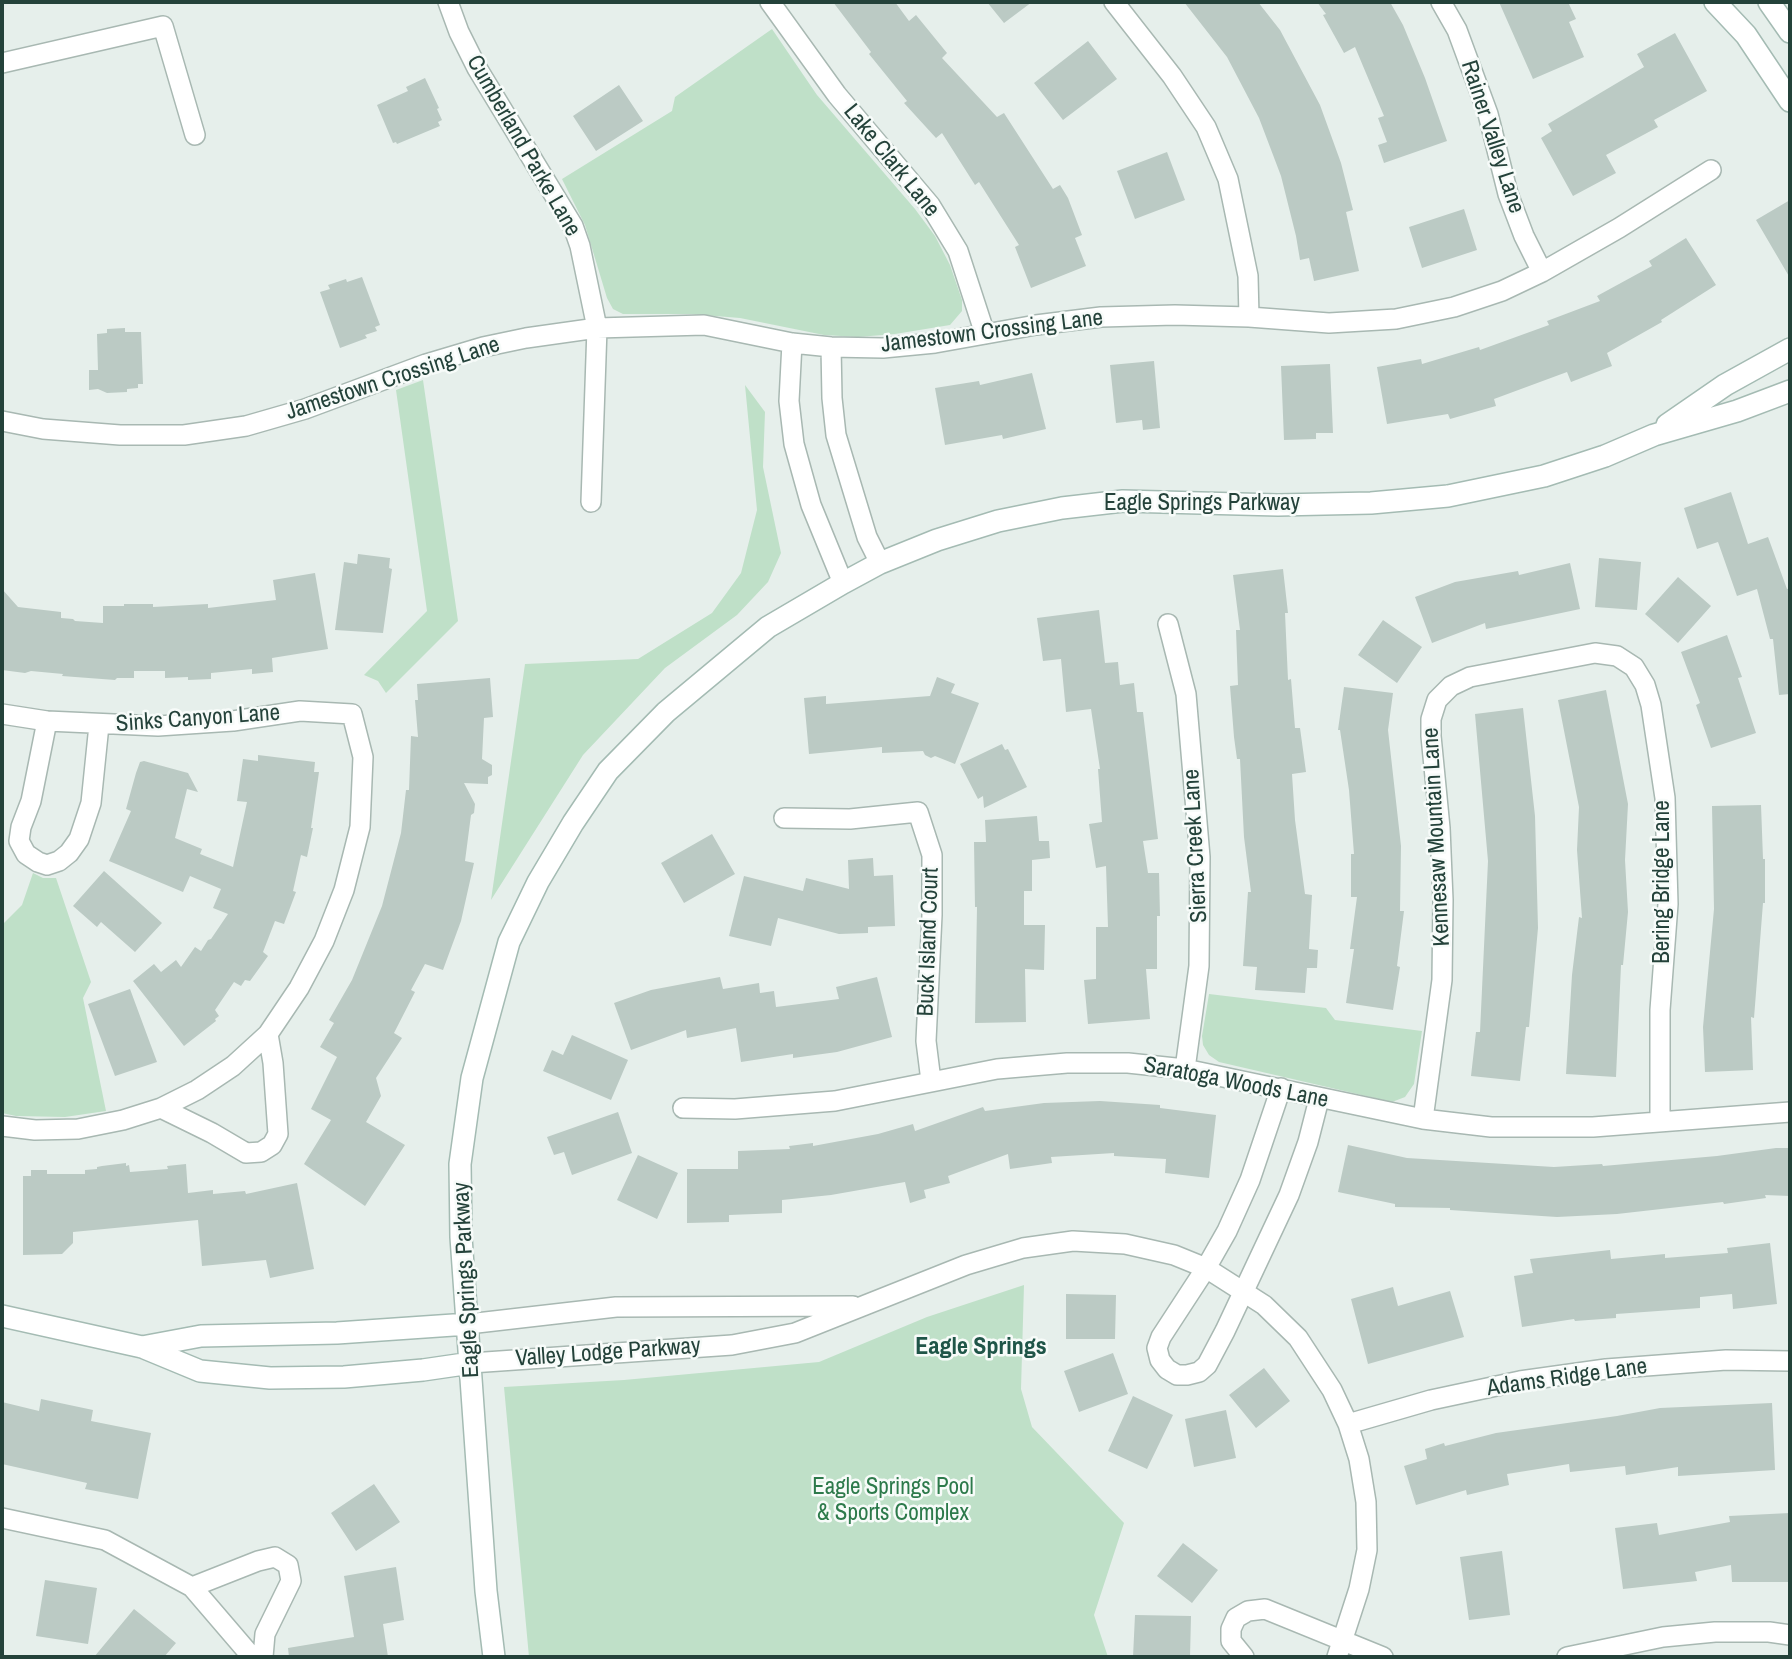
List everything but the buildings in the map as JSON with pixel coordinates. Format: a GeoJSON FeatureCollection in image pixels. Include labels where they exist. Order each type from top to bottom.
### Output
{"type":"FeatureCollection","features":[{"type":"Feature","properties":{"kind":"street","name":"Cumberland Parke Lane"},"geometry":{"type":"LineString","coordinates":[[448,2],[477,68],[573,226],[580,246],[597,328],[591,502]]}},
{"type":"Feature","properties":{"kind":"street","name":"Lake Clark Lane"},"geometry":{"type":"LineString","coordinates":[[770,2],[837,95],[930,205],[958,251],[985,334]]}},
{"type":"Feature","properties":{"kind":"street"},"geometry":{"type":"LineString","coordinates":[[1114,2],[1172,76],[1206,127],[1228,179],[1248,276],[1249,317]]}},
{"type":"Feature","properties":{"kind":"street","name":"Rainer Valley Lane"},"geometry":{"type":"LineString","coordinates":[[1441,2],[1457,30],[1488,114],[1508,194],[1524,236],[1542,272]]}},
{"type":"Feature","properties":{"kind":"street"},"geometry":{"type":"LineString","coordinates":[[1715,2],[1746,35],[1790,101]]}},
{"type":"Feature","properties":{"kind":"street"},"geometry":{"type":"LineString","coordinates":[[1769,2],[1790,32]]}},
{"type":"Feature","properties":{"kind":"street"},"geometry":{"type":"LineString","coordinates":[[2,63],[163,26],[195,135]]}},
{"type":"Feature","properties":{"kind":"street","name":"Jamestown Crossing Lane"},"geometry":{"type":"LineString","coordinates":[[2,421],[43,429],[120,435],[184,435],[246,426],[305,409],[426,364],[483,347],[597,328],[704,326],[792,343],[883,348],[935,343],[1101,317],[1175,315],[1329,323],[1396,319],[1454,307],[1502,291],[1542,272],[1640,216],[1711,170]]}},
{"type":"Feature","properties":{"kind":"street"},"geometry":{"type":"LineString","coordinates":[[792,343],[789,401],[794,444],[811,505],[842,583]]}},
{"type":"Feature","properties":{"kind":"street"},"geometry":{"type":"LineString","coordinates":[[831,347],[836,435],[867,537],[880,563]]}},
{"type":"Feature","properties":{"kind":"street","name":"Eagle Springs Parkway"},"geometry":{"type":"LineString","coordinates":[[1654,435],[1725,385],[1790,349]]}},
{"type":"Feature","properties":{"kind":"street","name":"Eagle Springs Parkway"},"geometry":{"type":"LineString","coordinates":[[494,1657],[485,1578],[461,1237],[460,1164],[472,1078],[509,942],[538,882],[608,771],[666,712],[768,627],[842,583],[880,563],[937,540],[998,521],[1062,508],[1123,501],[1291,505],[1371,503],[1448,496],[1544,476],[1605,456],[1654,435],[1737,411],[1790,391]]}},
{"type":"Feature","properties":{"kind":"street","name":"Sierra Creek Lane"},"geometry":{"type":"LineString","coordinates":[[1168,624],[1186,694],[1200,857],[1199,966],[1185,1069]]}},
{"type":"Feature","properties":{"kind":"street","name":"Bering Bridge Lane"},"geometry":{"type":"LineString","coordinates":[[1451,686],[1470,677],[1595,653],[1617,656],[1633,667],[1645,685],[1651,705],[1665,797],[1668,905],[1660,1010],[1660,1122]]}},
{"type":"Feature","properties":{"kind":"street","name":"Kennesaw Mountain Lane"},"geometry":{"type":"LineString","coordinates":[[1423,1119],[1440,1003],[1443,940],[1442,861],[1431,719],[1437,700],[1451,686]]}},
{"type":"Feature","properties":{"kind":"street","name":"Sinks Canyon Lane"},"geometry":{"type":"LineString","coordinates":[[2,714],[47,721],[158,726],[208,723],[300,711],[352,714],[363,757],[360,827],[344,890],[324,941],[268,1034]]}},
{"type":"Feature","properties":{"kind":"street"},"geometry":{"type":"LineString","coordinates":[[47,721],[31,801],[21,827],[19,841],[26,854],[47,865],[59,861],[69,853],[79,839],[91,803],[99,725]]}},
{"type":"Feature","properties":{"kind":"street","name":"Buck Island Court"},"geometry":{"type":"LineString","coordinates":[[784,818],[850,819],[918,812],[932,855],[926,1041],[932,1081]]}},
{"type":"Feature","properties":{"kind":"street"},"geometry":{"type":"LineString","coordinates":[[161,1108],[246,1153],[261,1152],[272,1145],[278,1134],[273,1062],[268,1034]]}},
{"type":"Feature","properties":{"kind":"street"},"geometry":{"type":"LineString","coordinates":[[2,1126],[35,1130],[78,1129],[123,1120],[161,1108],[197,1090],[233,1066],[268,1034]]}},
{"type":"Feature","properties":{"kind":"street","name":"Saratoga Woods Lane"},"geometry":{"type":"LineString","coordinates":[[683,1108],[734,1109],[835,1101],[998,1069],[1067,1063],[1128,1063],[1185,1069],[1423,1119],[1491,1127],[1545,1128],[1790,1112]]}},
{"type":"Feature","properties":{"kind":"street"},"geometry":{"type":"LineString","coordinates":[[1281,1088],[1250,1180],[1227,1231],[1161,1337],[1157,1348],[1160,1360],[1177,1375],[1187,1375],[1207,1365],[1289,1195],[1320,1099]]}},
{"type":"Feature","properties":{"kind":"street","name":"Valley Lodge Parkway"},"geometry":{"type":"LineString","coordinates":[[2,1316],[142,1347],[200,1371],[270,1378],[344,1377],[471,1363],[732,1345],[795,1333],[966,1265],[1023,1248],[1073,1241],[1125,1244],[1174,1255],[1206,1268],[1244,1291],[1264,1305],[1298,1338],[1332,1390],[1348,1424],[1359,1459],[1366,1502],[1367,1550],[1359,1589],[1340,1649]]}},
{"type":"Feature","properties":{"kind":"street","name":"Valley Lodge Parkway"},"geometry":{"type":"LineString","coordinates":[[142,1347],[201,1336],[337,1333],[468,1324],[616,1307],[864,1307]]}},
{"type":"Feature","properties":{"kind":"street","name":"Adams Ridge Lane"},"geometry":{"type":"LineString","coordinates":[[1348,1424],[1431,1400],[1520,1381],[1605,1369],[1726,1360],[1790,1361]]}},
{"type":"Feature","properties":{"kind":"street"},"geometry":{"type":"LineString","coordinates":[[2,1518],[105,1540],[192,1587],[252,1657]]}},
{"type":"Feature","properties":{"kind":"street"},"geometry":{"type":"LineString","coordinates":[[192,1587],[267,1559],[275,1558],[288,1565],[291,1581],[265,1634],[263,1657]]}},
{"type":"Feature","properties":{"kind":"street"},"geometry":{"type":"LineString","coordinates":[[1244,1657],[1231,1640],[1231,1629],[1237,1618],[1248,1611],[1265,1609],[1340,1649],[1383,1657]]}},
{"type":"Feature","properties":{"kind":"street"},"geometry":{"type":"LineString","coordinates":[[1567,1657],[1663,1637],[1715,1632],[1769,1632],[1790,1635]]}},
{"type":"Feature","properties":{"kind":"green space"},"geometry":{"type":"Polygon","coordinates":[[[772,29],[817,95],[935,236],[950,265],[962,300],[962,311],[950,325],[858,337],[824,335],[740,318],[691,314],[623,314],[613,309],[607,298],[585,225],[562,179],[672,111],[675,97],[772,29]]]}},
{"type":"Feature","properties":{"kind":"green space"},"geometry":{"type":"Polygon","coordinates":[[[423,380],[458,621],[386,693],[378,681],[364,675],[427,611],[396,390],[423,380]]]}},
{"type":"Feature","properties":{"kind":"green space"},"geometry":{"type":"Polygon","coordinates":[[[745,385],[765,412],[763,467],[781,553],[768,582],[737,615],[665,668],[583,755],[491,900],[525,664],[638,659],[712,613],[741,573],[757,510],[745,385]]]}},
{"type":"Feature","properties":{"kind":"green space"},"geometry":{"type":"Polygon","coordinates":[[[33,873],[43,878],[56,878],[91,982],[83,998],[106,1111],[65,1117],[16,1116],[2,1113],[2,925],[22,905],[33,873]]]}},
{"type":"Feature","properties":{"kind":"green space"},"geometry":{"type":"Polygon","coordinates":[[[1209,994],[1326,1008],[1335,1020],[1422,1031],[1414,1084],[1405,1097],[1392,1102],[1219,1062],[1209,1055],[1203,1045],[1209,994]]]}},
{"type":"Feature","properties":{"kind":"green space","name":"Eagle Springs Pool & Sports Complex"},"geometry":{"type":"Polygon","coordinates":[[[1024,1285],[1021,1389],[1032,1427],[1124,1523],[1094,1615],[1108,1657],[529,1657],[504,1387],[624,1380],[819,1362],[927,1317],[1024,1285]]]}},
{"type":"Feature","properties":{"kind":"district","name":"Eagle Springs"},"geometry":{"type":"Point","coordinates":[981,1348]}}]}
